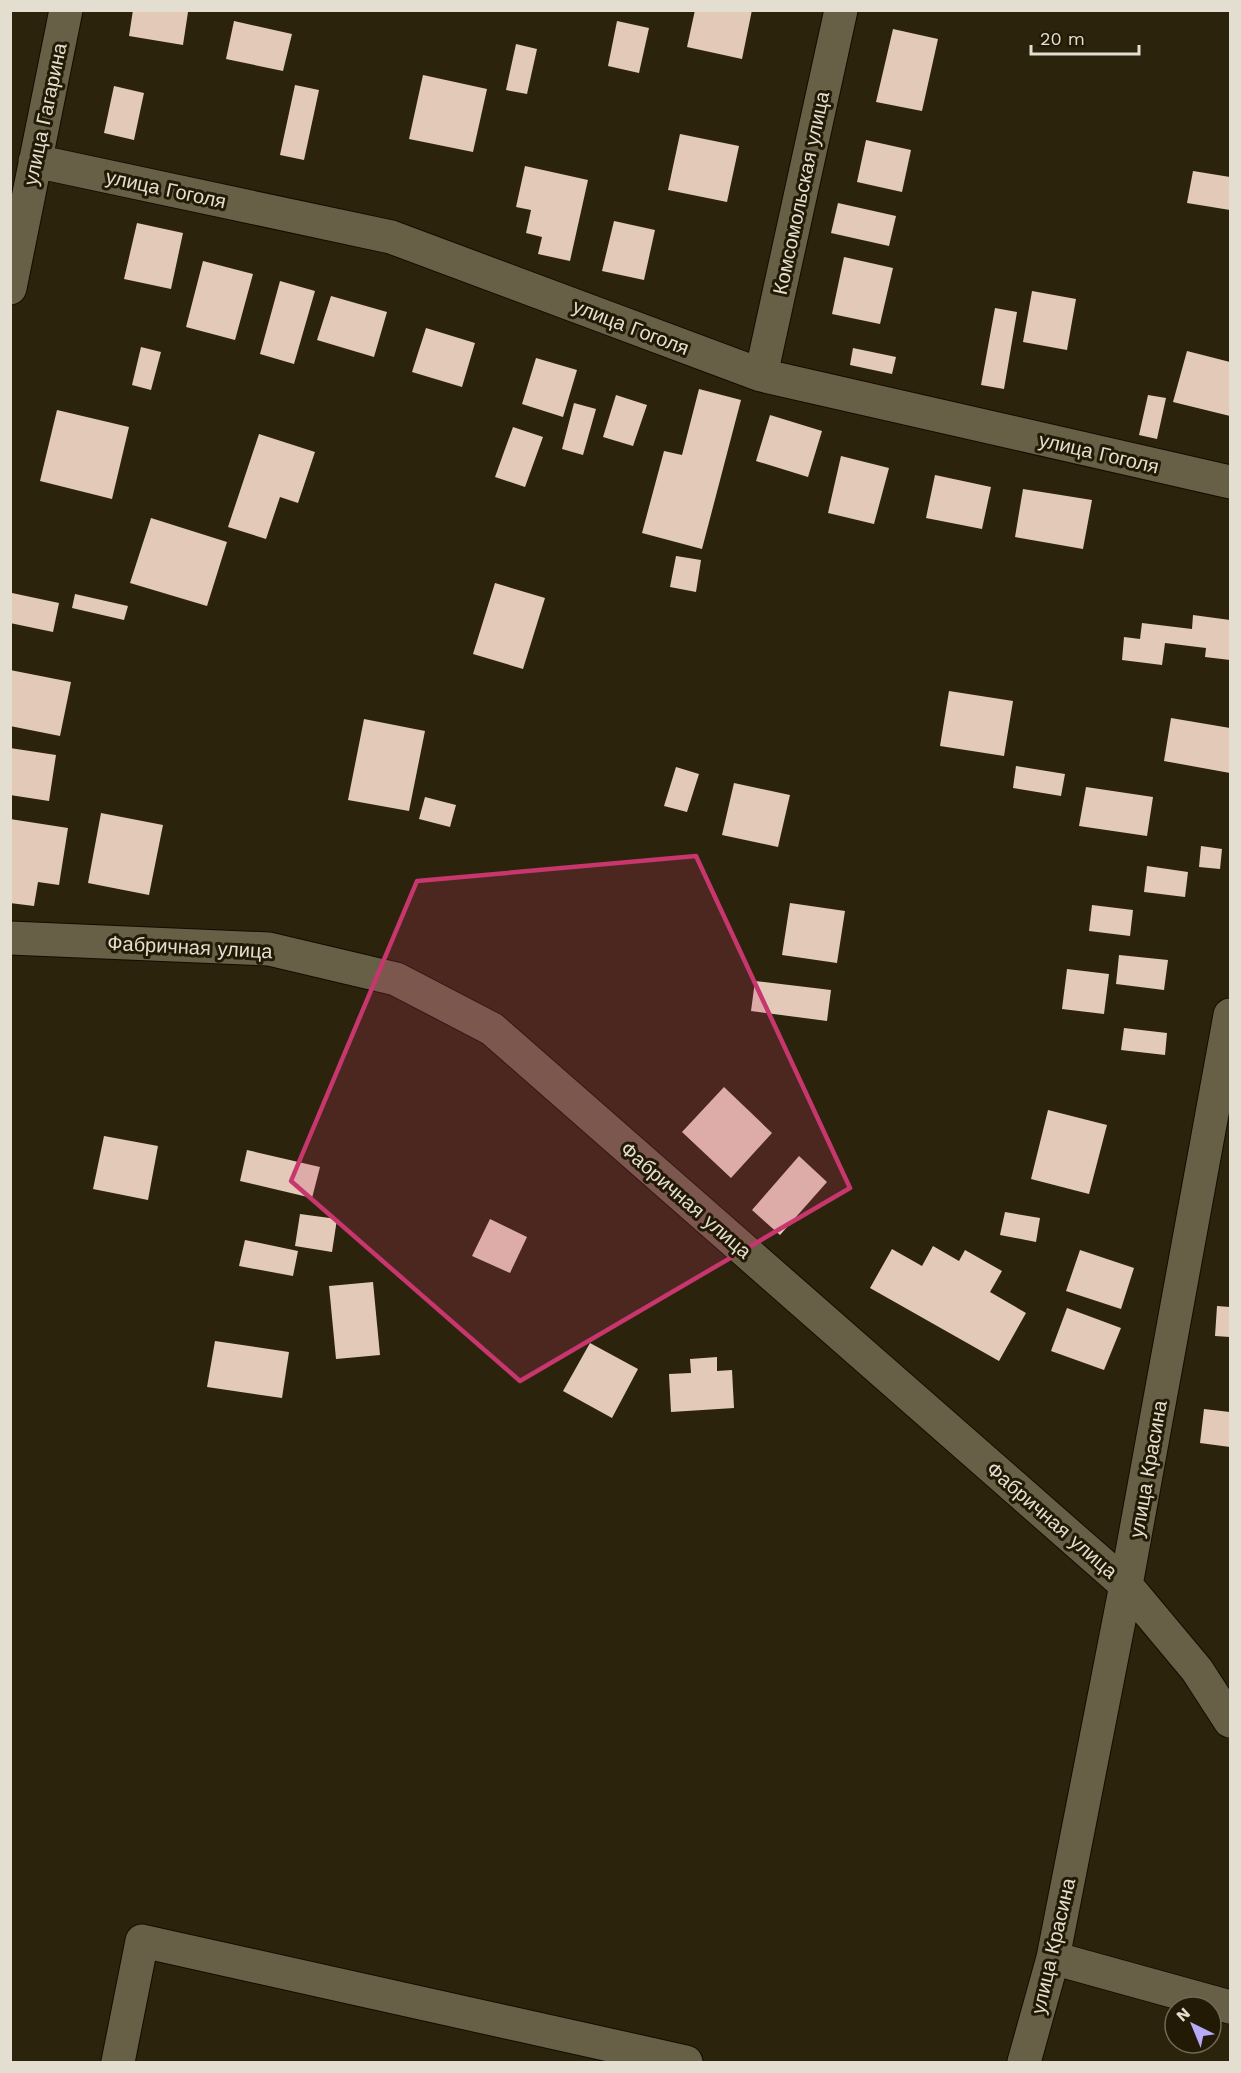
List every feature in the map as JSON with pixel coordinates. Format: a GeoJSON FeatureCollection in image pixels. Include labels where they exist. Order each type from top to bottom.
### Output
{"type":"FeatureCollection","features":[{"type":"Feature","properties":{"kind":"street","name":"улица Гагарина"},"geometry":{"type":"LineString","coordinates":[[10,288],[66,10]]}},
{"type":"Feature","properties":{"kind":"street","name":"Комсомольская улица"},"geometry":{"type":"LineString","coordinates":[[761,375],[840,10]]}},
{"type":"Feature","properties":{"kind":"street","name":"улица Гоголя"},"geometry":{"type":"LineString","coordinates":[[34,161],[391,237],[761,375],[1230,483]]}},
{"type":"Feature","properties":{"kind":"street","name":"Фабричная улица"},"geometry":{"type":"LineString","coordinates":[[10,938],[269,949],[396,979],[492,1029],[1126,1585],[1197,1670],[1230,1720]]}},
{"type":"Feature","properties":{"kind":"street","name":"улица Красина"},"geometry":{"type":"LineString","coordinates":[[1024,2062],[1053,1958],[1126,1585],[1230,1015]]}},
{"type":"Feature","properties":{"kind":"street"},"geometry":{"type":"LineString","coordinates":[[118,2062],[142,1941],[686,2062]]}},
{"type":"Feature","properties":{"kind":"street"},"geometry":{"type":"LineString","coordinates":[[1053,1958],[1230,2007]]}},
{"type":"Feature","properties":{"kind":"highlighted area"},"geometry":{"type":"Polygon","coordinates":[[[696,856],[850,1188],[520,1381],[291,1181],[417,881],[696,856]]]}},
{"type":"Feature","properties":{"kind":"building"},"geometry":{"type":"Polygon","coordinates":[[[133,10],[188,12],[183,45],[129,36],[133,10]]]}},
{"type":"Feature","properties":{"kind":"building"},"geometry":{"type":"Polygon","coordinates":[[[695,10],[752,10],[742,59],[687,47],[695,10]]]}},
{"type":"Feature","properties":{"kind":"building"},"geometry":{"type":"Polygon","coordinates":[[[234,21],[292,34],[283,71],[226,59],[234,21]]]}},
{"type":"Feature","properties":{"kind":"building"},"geometry":{"type":"Polygon","coordinates":[[[617,21],[649,28],[639,73],[608,66],[617,21]]]}},
{"type":"Feature","properties":{"kind":"building"},"geometry":{"type":"Polygon","coordinates":[[[893,29],[938,39],[922,111],[876,102],[893,29]]]}},
{"type":"Feature","properties":{"kind":"building"},"geometry":{"type":"Polygon","coordinates":[[[516,44],[537,49],[527,94],[506,90],[516,44]]]}},
{"type":"Feature","properties":{"kind":"building"},"geometry":{"type":"Polygon","coordinates":[[[423,75],[487,89],[473,152],[409,139],[423,75]]]}},
{"type":"Feature","properties":{"kind":"building"},"geometry":{"type":"Polygon","coordinates":[[[295,85],[319,90],[304,160],[280,155],[295,85]]]}},
{"type":"Feature","properties":{"kind":"building"},"geometry":{"type":"Polygon","coordinates":[[[114,86],[144,93],[134,140],[104,133],[114,86]]]}},
{"type":"Feature","properties":{"kind":"building"},"geometry":{"type":"Polygon","coordinates":[[[680,134],[739,146],[727,202],[668,190],[680,134]]]}},
{"type":"Feature","properties":{"kind":"building"},"geometry":{"type":"Polygon","coordinates":[[[866,140],[911,150],[902,192],[857,182],[866,140]]]}},
{"type":"Feature","properties":{"kind":"building"},"geometry":{"type":"Polygon","coordinates":[[[525,166],[588,180],[570,261],[538,254],[542,237],[526,233],[531,210],[516,207],[525,166]]]}},
{"type":"Feature","properties":{"kind":"building"},"geometry":{"type":"Polygon","coordinates":[[[1193,171],[1230,177],[1230,210],[1187,203],[1193,171]]]}},
{"type":"Feature","properties":{"kind":"building"},"geometry":{"type":"Polygon","coordinates":[[[838,203],[896,216],[889,246],[831,233],[838,203]]]}},
{"type":"Feature","properties":{"kind":"building"},"geometry":{"type":"Polygon","coordinates":[[[614,221],[655,230],[644,280],[602,271],[614,221]]]}},
{"type":"Feature","properties":{"kind":"building"},"geometry":{"type":"Polygon","coordinates":[[[137,223],[183,233],[171,289],[124,279],[137,223]]]}},
{"type":"Feature","properties":{"kind":"building"},"geometry":{"type":"Polygon","coordinates":[[[844,257],[893,268],[880,324],[832,314],[844,257]]]}},
{"type":"Feature","properties":{"kind":"building"},"geometry":{"type":"Polygon","coordinates":[[[203,261],[253,274],[235,340],[186,327],[203,261]]]}},
{"type":"Feature","properties":{"kind":"building"},"geometry":{"type":"Polygon","coordinates":[[[280,281],[315,291],[294,364],[260,354],[280,281]]]}},
{"type":"Feature","properties":{"kind":"building"},"geometry":{"type":"Polygon","coordinates":[[[1032,291],[1076,299],[1067,350],[1023,342],[1032,291]]]}},
{"type":"Feature","properties":{"kind":"building"},"geometry":{"type":"Polygon","coordinates":[[[331,296],[387,312],[374,357],[317,340],[331,296]]]}},
{"type":"Feature","properties":{"kind":"building"},"geometry":{"type":"Polygon","coordinates":[[[995,308],[1017,312],[1004,389],[981,385],[995,308]]]}},
{"type":"Feature","properties":{"kind":"building"},"geometry":{"type":"Polygon","coordinates":[[[426,328],[475,343],[462,387],[412,372],[426,328]]]}},
{"type":"Feature","properties":{"kind":"building"},"geometry":{"type":"Polygon","coordinates":[[[141,347],[161,352],[151,390],[132,385],[141,347]]]}},
{"type":"Feature","properties":{"kind":"building"},"geometry":{"type":"Polygon","coordinates":[[[853,348],[896,357],[892,374],[850,365],[853,348]]]}},
{"type":"Feature","properties":{"kind":"building"},"geometry":{"type":"Polygon","coordinates":[[[1187,351],[1230,362],[1230,416],[1173,402],[1187,351]]]}},
{"type":"Feature","properties":{"kind":"building"},"geometry":{"type":"Polygon","coordinates":[[[536,358],[577,370],[563,417],[522,404],[536,358]]]}},
{"type":"Feature","properties":{"kind":"building"},"geometry":{"type":"Polygon","coordinates":[[[699,389],[741,400],[702,549],[642,533],[664,451],[682,455],[699,389]]]}},
{"type":"Feature","properties":{"kind":"building"},"geometry":{"type":"Polygon","coordinates":[[[616,395],[647,405],[633,446],[603,437],[616,395]]]}},
{"type":"Feature","properties":{"kind":"building"},"geometry":{"type":"Polygon","coordinates":[[[1148,395],[1166,398],[1157,439],[1139,435],[1148,395]]]}},
{"type":"Feature","properties":{"kind":"building"},"geometry":{"type":"Polygon","coordinates":[[[574,403],[596,409],[583,455],[562,449],[574,403]]]}},
{"type":"Feature","properties":{"kind":"building"},"geometry":{"type":"Polygon","coordinates":[[[57,410],[129,427],[112,499],[40,481],[57,410]]]}},
{"type":"Feature","properties":{"kind":"building"},"geometry":{"type":"Polygon","coordinates":[[[770,415],[822,431],[808,477],[756,461],[770,415]]]}},
{"type":"Feature","properties":{"kind":"building"},"geometry":{"type":"Polygon","coordinates":[[[513,427],[543,437],[525,487],[495,477],[513,427]]]}},
{"type":"Feature","properties":{"kind":"building"},"geometry":{"type":"Polygon","coordinates":[[[259,434],[315,452],[298,503],[280,497],[266,539],[228,527],[259,434]]]}},
{"type":"Feature","properties":{"kind":"building"},"geometry":{"type":"Polygon","coordinates":[[[841,456],[889,468],[874,524],[828,513],[841,456]]]}},
{"type":"Feature","properties":{"kind":"building"},"geometry":{"type":"Polygon","coordinates":[[[935,475],[991,487],[982,529],[926,518],[935,475]]]}},
{"type":"Feature","properties":{"kind":"building"},"geometry":{"type":"Polygon","coordinates":[[[1023,489],[1092,500],[1083,549],[1015,537],[1023,489]]]}},
{"type":"Feature","properties":{"kind":"building"},"geometry":{"type":"Polygon","coordinates":[[[151,518],[227,542],[207,606],[130,583],[151,518]]]}},
{"type":"Feature","properties":{"kind":"building"},"geometry":{"type":"Polygon","coordinates":[[[676,556],[701,560],[696,592],[670,587],[676,556]]]}},
{"type":"Feature","properties":{"kind":"building"},"geometry":{"type":"Polygon","coordinates":[[[495,583],[545,598],[523,669],[473,654],[495,583]]]}},
{"type":"Feature","properties":{"kind":"building"},"geometry":{"type":"Polygon","coordinates":[[[12,593],[59,603],[53,632],[10,623],[12,593]]]}},
{"type":"Feature","properties":{"kind":"building"},"geometry":{"type":"Polygon","coordinates":[[[75,594],[128,606],[124,620],[72,608],[75,594]]]}},
{"type":"Feature","properties":{"kind":"building"},"geometry":{"type":"Polygon","coordinates":[[[1193,615],[1230,620],[1230,660],[1205,657],[1206,648],[1165,643],[1162,665],[1122,660],[1124,637],[1140,639],[1142,623],[1192,629],[1193,615]]]}},
{"type":"Feature","properties":{"kind":"building"},"geometry":{"type":"Polygon","coordinates":[[[10,670],[71,682],[60,736],[10,726],[10,670]]]}},
{"type":"Feature","properties":{"kind":"building"},"geometry":{"type":"Polygon","coordinates":[[[949,691],[1013,701],[1004,756],[940,746],[949,691]]]}},
{"type":"Feature","properties":{"kind":"building"},"geometry":{"type":"Polygon","coordinates":[[[1171,718],[1230,728],[1230,773],[1164,761],[1171,718]]]}},
{"type":"Feature","properties":{"kind":"building"},"geometry":{"type":"Polygon","coordinates":[[[364,719],[425,731],[409,811],[348,800],[364,719]]]}},
{"type":"Feature","properties":{"kind":"building"},"geometry":{"type":"Polygon","coordinates":[[[10,748],[56,755],[49,801],[10,795],[10,748]]]}},
{"type":"Feature","properties":{"kind":"building"},"geometry":{"type":"Polygon","coordinates":[[[1016,766],[1065,774],[1061,796],[1013,788],[1016,766]]]}},
{"type":"Feature","properties":{"kind":"building"},"geometry":{"type":"Polygon","coordinates":[[[676,767],[699,774],[687,812],[664,806],[676,767]]]}},
{"type":"Feature","properties":{"kind":"building"},"geometry":{"type":"Polygon","coordinates":[[[734,783],[790,795],[778,847],[722,835],[734,783]]]}},
{"type":"Feature","properties":{"kind":"building"},"geometry":{"type":"Polygon","coordinates":[[[1086,787],[1153,797],[1147,836],[1079,826],[1086,787]]]}},
{"type":"Feature","properties":{"kind":"building"},"geometry":{"type":"Polygon","coordinates":[[[425,797],[456,805],[450,827],[419,819],[425,797]]]}},
{"type":"Feature","properties":{"kind":"building"},"geometry":{"type":"Polygon","coordinates":[[[101,813],[163,825],[149,895],[88,883],[101,813]]]}},
{"type":"Feature","properties":{"kind":"building"},"geometry":{"type":"Polygon","coordinates":[[[10,819],[68,828],[59,885],[38,882],[34,906],[10,903],[10,819]]]}},
{"type":"Feature","properties":{"kind":"building"},"geometry":{"type":"Polygon","coordinates":[[[1201,846],[1222,849],[1220,869],[1199,867],[1201,846]]]}},
{"type":"Feature","properties":{"kind":"building"},"geometry":{"type":"Polygon","coordinates":[[[1147,866],[1188,872],[1185,897],[1144,892],[1147,866]]]}},
{"type":"Feature","properties":{"kind":"building"},"geometry":{"type":"Polygon","coordinates":[[[790,903],[845,911],[837,963],[782,955],[790,903]]]}},
{"type":"Feature","properties":{"kind":"building"},"geometry":{"type":"Polygon","coordinates":[[[1092,905],[1133,910],[1130,936],[1089,931],[1092,905]]]}},
{"type":"Feature","properties":{"kind":"building"},"geometry":{"type":"Polygon","coordinates":[[[1119,955],[1168,960],[1164,990],[1116,984],[1119,955]]]}},
{"type":"Feature","properties":{"kind":"building"},"geometry":{"type":"Polygon","coordinates":[[[1067,969],[1109,974],[1104,1014],[1062,1009],[1067,969]]]}},
{"type":"Feature","properties":{"kind":"building"},"geometry":{"type":"Polygon","coordinates":[[[755,981],[831,990],[827,1021],[751,1011],[755,981]]]}},
{"type":"Feature","properties":{"kind":"building"},"geometry":{"type":"Polygon","coordinates":[[[1124,1028],[1167,1033],[1165,1055],[1121,1050],[1124,1028]]]}},
{"type":"Feature","properties":{"kind":"building"},"geometry":{"type":"Polygon","coordinates":[[[724,1087],[772,1133],[731,1178],[682,1132],[724,1087]]]}},
{"type":"Feature","properties":{"kind":"building"},"geometry":{"type":"Polygon","coordinates":[[[1048,1110],[1107,1125],[1089,1194],[1031,1179],[1048,1110]]]}},
{"type":"Feature","properties":{"kind":"building"},"geometry":{"type":"Polygon","coordinates":[[[104,1136],[158,1146],[148,1200],[93,1189],[104,1136]]]}},
{"type":"Feature","properties":{"kind":"building"},"geometry":{"type":"Polygon","coordinates":[[[247,1150],[320,1167],[312,1198],[240,1181],[247,1150]]]}},
{"type":"Feature","properties":{"kind":"building"},"geometry":{"type":"Polygon","coordinates":[[[799,1156],[827,1182],[780,1235],[752,1210],[799,1156]]]}},
{"type":"Feature","properties":{"kind":"building"},"geometry":{"type":"Polygon","coordinates":[[[1005,1212],[1040,1218],[1036,1242],[1000,1235],[1005,1212]]]}},
{"type":"Feature","properties":{"kind":"building"},"geometry":{"type":"Polygon","coordinates":[[[300,1214],[337,1219],[332,1252],[295,1246],[300,1214]]]}},
{"type":"Feature","properties":{"kind":"building"},"geometry":{"type":"Polygon","coordinates":[[[490,1219],[527,1237],[510,1273],[472,1256],[490,1219]]]}},
{"type":"Feature","properties":{"kind":"building"},"geometry":{"type":"Polygon","coordinates":[[[245,1240],[298,1251],[293,1276],[239,1266],[245,1240]]]}},
{"type":"Feature","properties":{"kind":"building"},"geometry":{"type":"Polygon","coordinates":[[[933,1246],[959,1261],[965,1250],[1002,1271],[990,1292],[1026,1313],[999,1361],[870,1288],[892,1249],[922,1266],[933,1246]]]}},
{"type":"Feature","properties":{"kind":"building"},"geometry":{"type":"Polygon","coordinates":[[[1080,1250],[1134,1268],[1121,1309],[1066,1291],[1080,1250]]]}},
{"type":"Feature","properties":{"kind":"building"},"geometry":{"type":"Polygon","coordinates":[[[373,1282],[380,1355],[336,1359],[329,1286],[373,1282]]]}},
{"type":"Feature","properties":{"kind":"building"},"geometry":{"type":"Polygon","coordinates":[[[1217,1306],[1230,1307],[1230,1337],[1215,1336],[1217,1306]]]}},
{"type":"Feature","properties":{"kind":"building"},"geometry":{"type":"Polygon","coordinates":[[[1067,1308],[1121,1328],[1104,1370],[1051,1351],[1067,1308]]]}},
{"type":"Feature","properties":{"kind":"building"},"geometry":{"type":"Polygon","coordinates":[[[215,1341],[289,1352],[282,1398],[207,1387],[215,1341]]]}},
{"type":"Feature","properties":{"kind":"building"},"geometry":{"type":"Polygon","coordinates":[[[590,1343],[638,1369],[612,1418],[563,1391],[590,1343]]]}},
{"type":"Feature","properties":{"kind":"building"},"geometry":{"type":"Polygon","coordinates":[[[717,1357],[717,1371],[732,1370],[734,1408],[671,1412],[669,1374],[691,1373],[690,1359],[717,1357]]]}},
{"type":"Feature","properties":{"kind":"building"},"geometry":{"type":"Polygon","coordinates":[[[1204,1409],[1230,1412],[1230,1447],[1200,1443],[1204,1409]]]}}]}
